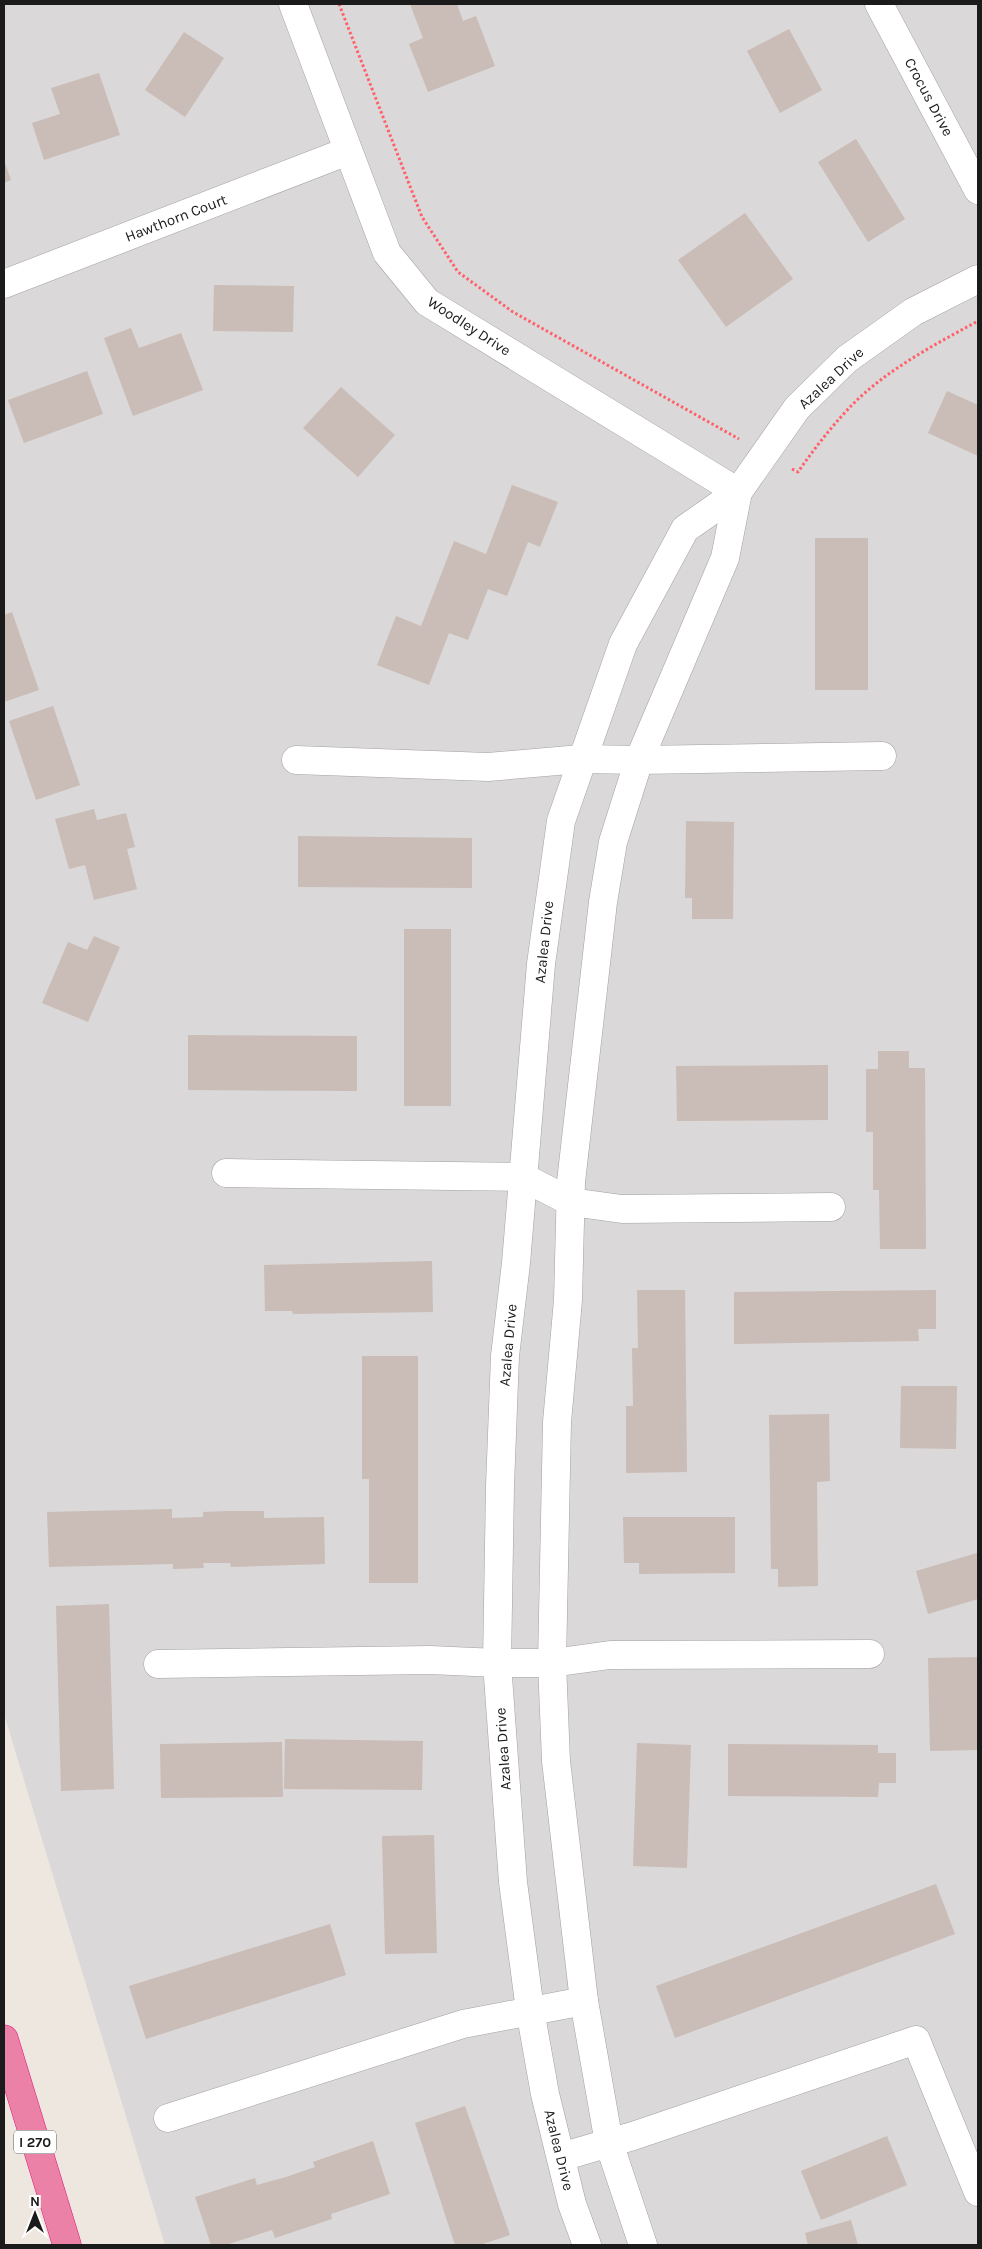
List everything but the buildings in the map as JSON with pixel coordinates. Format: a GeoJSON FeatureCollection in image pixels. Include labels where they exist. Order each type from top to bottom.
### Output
{"type":"FeatureCollection","features":[{"type":"Feature","properties":{"kind":"highway","name":"I 270"},"geometry":{"type":"LineString","coordinates":[[4,2039],[67,2245]]}},
{"type":"Feature","properties":{"kind":"street","name":"Woodley Drive"},"geometry":{"type":"LineString","coordinates":[[293,4],[387,253],[427,302],[738,492]]}},
{"type":"Feature","properties":{"kind":"street","name":"Crocus Drive"},"geometry":{"type":"LineString","coordinates":[[879,4],[978,190]]}},
{"type":"Feature","properties":{"kind":"street","name":"Hawthorn Court"},"geometry":{"type":"LineString","coordinates":[[4,284],[348,151]]}},
{"type":"Feature","properties":{"kind":"street","name":"Azalea Drive"},"geometry":{"type":"LineString","coordinates":[[587,2245],[572,2204],[545,2094],[530,2010],[513,1882],[497,1663],[500,1486],[505,1356],[523,1177],[541,964],[549,897],[562,821],[581,759],[623,644],[685,529],[738,492],[797,408],[847,359],[913,312],[978,279]]}},
{"type":"Feature","properties":{"kind":"street","name":"Azalea Drive"},"geometry":{"type":"LineString","coordinates":[[643,2245],[609,2143],[584,2001],[556,1761],[552,1663],[557,1422],[568,1300],[572,1202],[571,1182],[603,902],[613,842],[639,760],[725,558],[738,492]]}},
{"type":"Feature","properties":{"kind":"street"},"geometry":{"type":"LineString","coordinates":[[296,760],[488,767],[581,759],[639,760],[882,756]]}},
{"type":"Feature","properties":{"kind":"street"},"geometry":{"type":"LineString","coordinates":[[226,1174],[523,1177],[572,1202],[622,1209],[831,1207]]}},
{"type":"Feature","properties":{"kind":"street"},"geometry":{"type":"LineString","coordinates":[[158,1664],[430,1660],[552,1663],[610,1655],[870,1654]]}},
{"type":"Feature","properties":{"kind":"street"},"geometry":{"type":"LineString","coordinates":[[168,2118],[463,2024],[584,2001]]}},
{"type":"Feature","properties":{"kind":"street"},"geometry":{"type":"LineString","coordinates":[[561,2156],[609,2143],[916,2040],[978,2192]]}},
{"type":"Feature","properties":{"kind":"path"},"geometry":{"type":"LineString","coordinates":[[339,4],[422,217],[458,272],[512,312],[798,472],[816,446],[852,405],[892,372],[978,321]]}},
{"type":"Feature","properties":{"kind":"shaded area"},"geometry":{"type":"Polygon","coordinates":[[[4,4],[978,4],[978,2245],[165,2245],[4,1714],[4,4]]]}}]}
